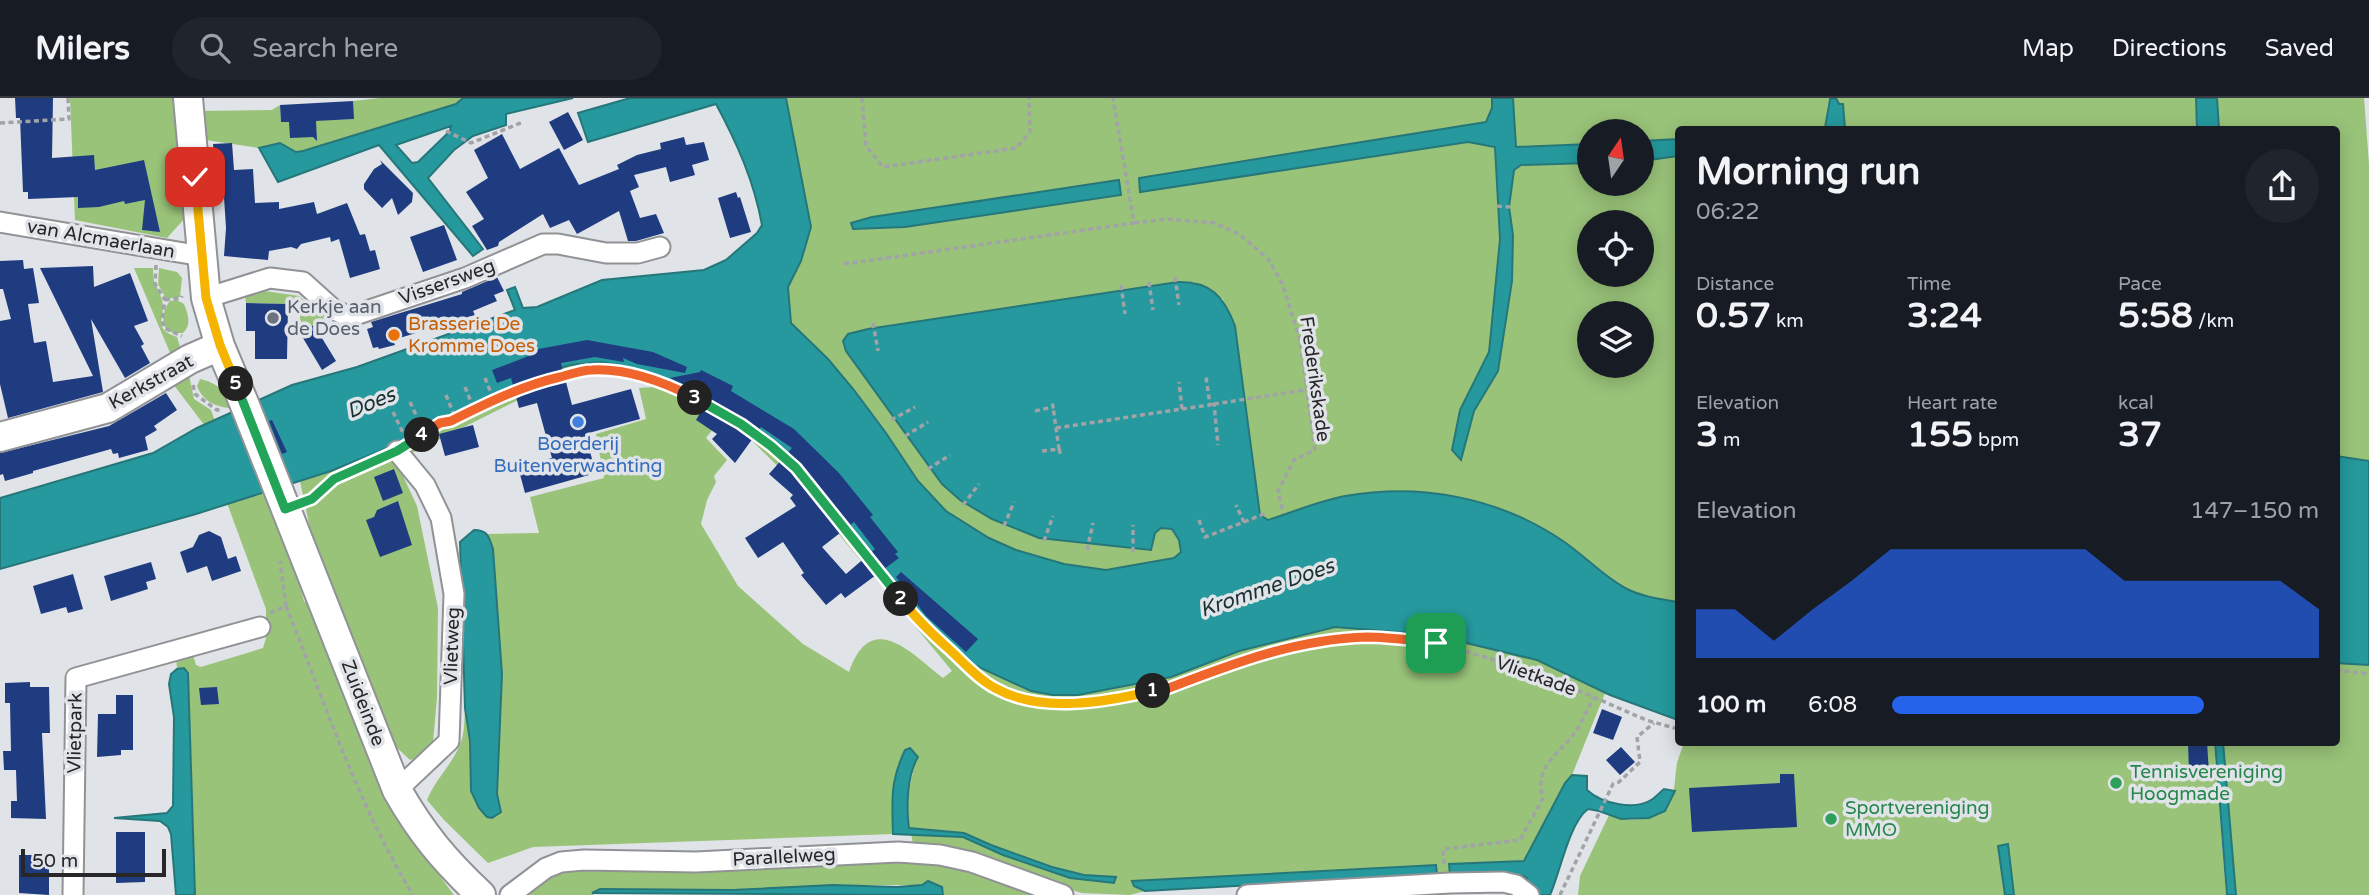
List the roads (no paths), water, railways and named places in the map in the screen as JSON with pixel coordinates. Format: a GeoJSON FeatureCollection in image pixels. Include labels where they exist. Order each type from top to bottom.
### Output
{"type":"FeatureCollection","features":[{"type":"Feature","properties":{"kind":"street","name":"Zuideinde"},"geometry":{"type":"LineString","coordinates":[[188,98],[206,298],[235,406],[281,500],[397,790],[416,824],[439,854],[481,895]]}},
{"type":"Feature","properties":{"kind":"street","name":"van Alcmaerlaan"},"geometry":{"type":"LineString","coordinates":[[0,222],[202,256]]}},
{"type":"Feature","properties":{"kind":"street","name":"Vissersweg"},"geometry":{"type":"LineString","coordinates":[[206,298],[270,278],[303,282],[333,309],[349,317],[465,278],[543,244],[558,244],[606,253],[638,253],[660,247]]}},
{"type":"Feature","properties":{"kind":"street","name":"Kerkstraat"},"geometry":{"type":"LineString","coordinates":[[0,437],[108,408],[191,372],[220,345]]}},
{"type":"Feature","properties":{"kind":"street","name":"Vlietweg"},"geometry":{"type":"LineString","coordinates":[[397,790],[449,741],[454,594],[442,518],[401,443]]}},
{"type":"Feature","properties":{"kind":"street","name":"Vlietpark"},"geometry":{"type":"LineString","coordinates":[[73,895],[76,678],[260,627]]}},
{"type":"Feature","properties":{"kind":"street","name":"Parallelweg"},"geometry":{"type":"LineString","coordinates":[[510,895],[546,868],[561,862],[696,862],[898,852],[940,855],[972,862],[1063,895]]}},
{"type":"Feature","properties":{"kind":"street"},"geometry":{"type":"LineString","coordinates":[[1247,895],[1503,882],[1516,885],[1526,892]]}},
{"type":"Feature","properties":{"kind":"water"},"geometry":{"type":"Polygon","coordinates":[[[463,98],[573,98],[506,114],[506,125],[473,136],[454,150],[428,178],[483,249],[473,256],[379,145],[278,182],[259,148],[280,143],[296,152],[303,151],[456,104],[463,98]],[[451,126],[396,145],[412,163],[418,162],[450,131],[451,126]]]}},
{"type":"Feature","properties":{"kind":"water"},"geometry":{"type":"Polygon","coordinates":[[[630,98],[786,98],[811,227],[801,261],[788,287],[791,323],[828,359],[854,390],[918,481],[946,511],[989,538],[1016,550],[1064,564],[1106,570],[1174,558],[1181,552],[1179,540],[1172,529],[1161,528],[1155,533],[1151,550],[1039,538],[992,519],[960,500],[942,484],[846,351],[843,341],[848,334],[1178,282],[1199,284],[1221,299],[1235,326],[1260,515],[1268,520],[1345,496],[1402,491],[1458,497],[1485,504],[1538,526],[1563,541],[1610,579],[1627,589],[1675,601],[1675,719],[1610,695],[1537,660],[1433,635],[1335,627],[1239,651],[1171,677],[1078,695],[1053,695],[1031,691],[972,664],[943,640],[891,581],[810,477],[770,438],[735,412],[677,382],[638,369],[601,362],[571,365],[544,372],[464,409],[402,442],[331,471],[196,514],[0,569],[0,498],[153,453],[197,428],[292,385],[357,367],[515,310],[507,290],[515,287],[523,308],[537,307],[602,280],[704,270],[726,260],[757,233],[762,225],[754,193],[744,163],[716,104],[588,142],[578,113],[630,98]]]}},
{"type":"Feature","properties":{"kind":"water"},"geometry":{"type":"Polygon","coordinates":[[[1492,98],[1513,98],[1516,147],[1577,144],[1577,163],[1521,165],[1514,170],[1509,207],[1513,235],[1512,281],[1498,371],[1474,411],[1461,460],[1452,450],[1460,410],[1489,352],[1500,239],[1495,147],[1468,142],[1140,192],[1139,178],[1486,122],[1492,108],[1492,98]]]}},
{"type":"Feature","properties":{"kind":"water"},"geometry":{"type":"Polygon","coordinates":[[[1836,98],[1839,104],[1843,104],[1845,126],[1825,126],[1830,99],[1836,98]]]}},
{"type":"Feature","properties":{"kind":"water"},"geometry":{"type":"Polygon","coordinates":[[[2196,98],[2217,98],[2219,126],[2197,126],[2196,98]]]}},
{"type":"Feature","properties":{"kind":"water"},"geometry":{"type":"Polygon","coordinates":[[[1675,139],[1675,156],[1654,159],[1654,140],[1675,139]]]}},
{"type":"Feature","properties":{"kind":"water"},"geometry":{"type":"Polygon","coordinates":[[[1119,180],[1121,195],[905,227],[853,229],[851,223],[872,217],[1119,180]]]}},
{"type":"Feature","properties":{"kind":"water"},"geometry":{"type":"Polygon","coordinates":[[[2340,457],[2369,461],[2369,665],[2340,663],[2340,457]]]}},
{"type":"Feature","properties":{"kind":"water"},"geometry":{"type":"Polygon","coordinates":[[[474,530],[485,533],[493,549],[502,674],[497,794],[501,812],[492,818],[487,817],[479,808],[471,791],[470,741],[465,708],[460,542],[474,530]]]}},
{"type":"Feature","properties":{"kind":"water"},"geometry":{"type":"Polygon","coordinates":[[[184,668],[188,673],[195,895],[176,895],[171,834],[168,827],[160,821],[114,818],[167,813],[173,806],[174,717],[169,684],[171,674],[184,668]]]}},
{"type":"Feature","properties":{"kind":"water"},"geometry":{"type":"Polygon","coordinates":[[[2215,746],[2223,746],[2236,895],[2227,895],[2215,746]]]}},
{"type":"Feature","properties":{"kind":"water"},"geometry":{"type":"Polygon","coordinates":[[[910,748],[918,757],[908,791],[909,828],[964,833],[1052,867],[1084,875],[1116,877],[1114,883],[1070,878],[1003,855],[963,837],[893,834],[894,782],[905,750],[910,748]]]}},
{"type":"Feature","properties":{"kind":"water"},"geometry":{"type":"Polygon","coordinates":[[[1572,775],[1587,776],[1587,790],[1601,799],[1618,804],[1636,805],[1653,799],[1664,789],[1675,791],[1665,811],[1649,818],[1621,819],[1588,809],[1575,825],[1550,895],[1524,895],[1531,887],[1526,877],[1519,875],[1450,875],[1449,864],[1524,861],[1565,783],[1572,775]]]}},
{"type":"Feature","properties":{"kind":"water"},"geometry":{"type":"Polygon","coordinates":[[[2008,844],[2014,895],[2005,895],[1998,846],[2008,844]]]}},
{"type":"Feature","properties":{"kind":"water"},"geometry":{"type":"Polygon","coordinates":[[[1436,865],[1437,875],[1145,891],[1134,886],[1132,881],[1436,865]]]}},
{"type":"Feature","properties":{"kind":"water"},"geometry":{"type":"Polygon","coordinates":[[[928,881],[942,887],[943,895],[592,893],[600,889],[733,890],[833,885],[897,887],[922,885],[928,881]]]}},
{"type":"Feature","properties":{"kind":"place","name":"Kerkje aan de Does"},"geometry":{"type":"Point","coordinates":[273,318]}},
{"type":"Feature","properties":{"kind":"place","name":"Brasserie De Kromme Does"},"geometry":{"type":"Point","coordinates":[394,335]}},
{"type":"Feature","properties":{"kind":"place","name":"Boerderij Buitenverwachting"},"geometry":{"type":"Point","coordinates":[578,422]}},
{"type":"Feature","properties":{"kind":"place","name":"Tennisvereniging Hoogmade"},"geometry":{"type":"Point","coordinates":[2116,783]}},
{"type":"Feature","properties":{"kind":"place","name":"Sportvereniging MMO"},"geometry":{"type":"Point","coordinates":[1831,819]}},
{"type":"Feature","properties":{"kind":"water label","name":"Does"},"geometry":{"type":"Point","coordinates":[371,403]}},
{"type":"Feature","properties":{"kind":"water label","name":"Kromme Does"},"geometry":{"type":"Point","coordinates":[1267,588]}}]}
